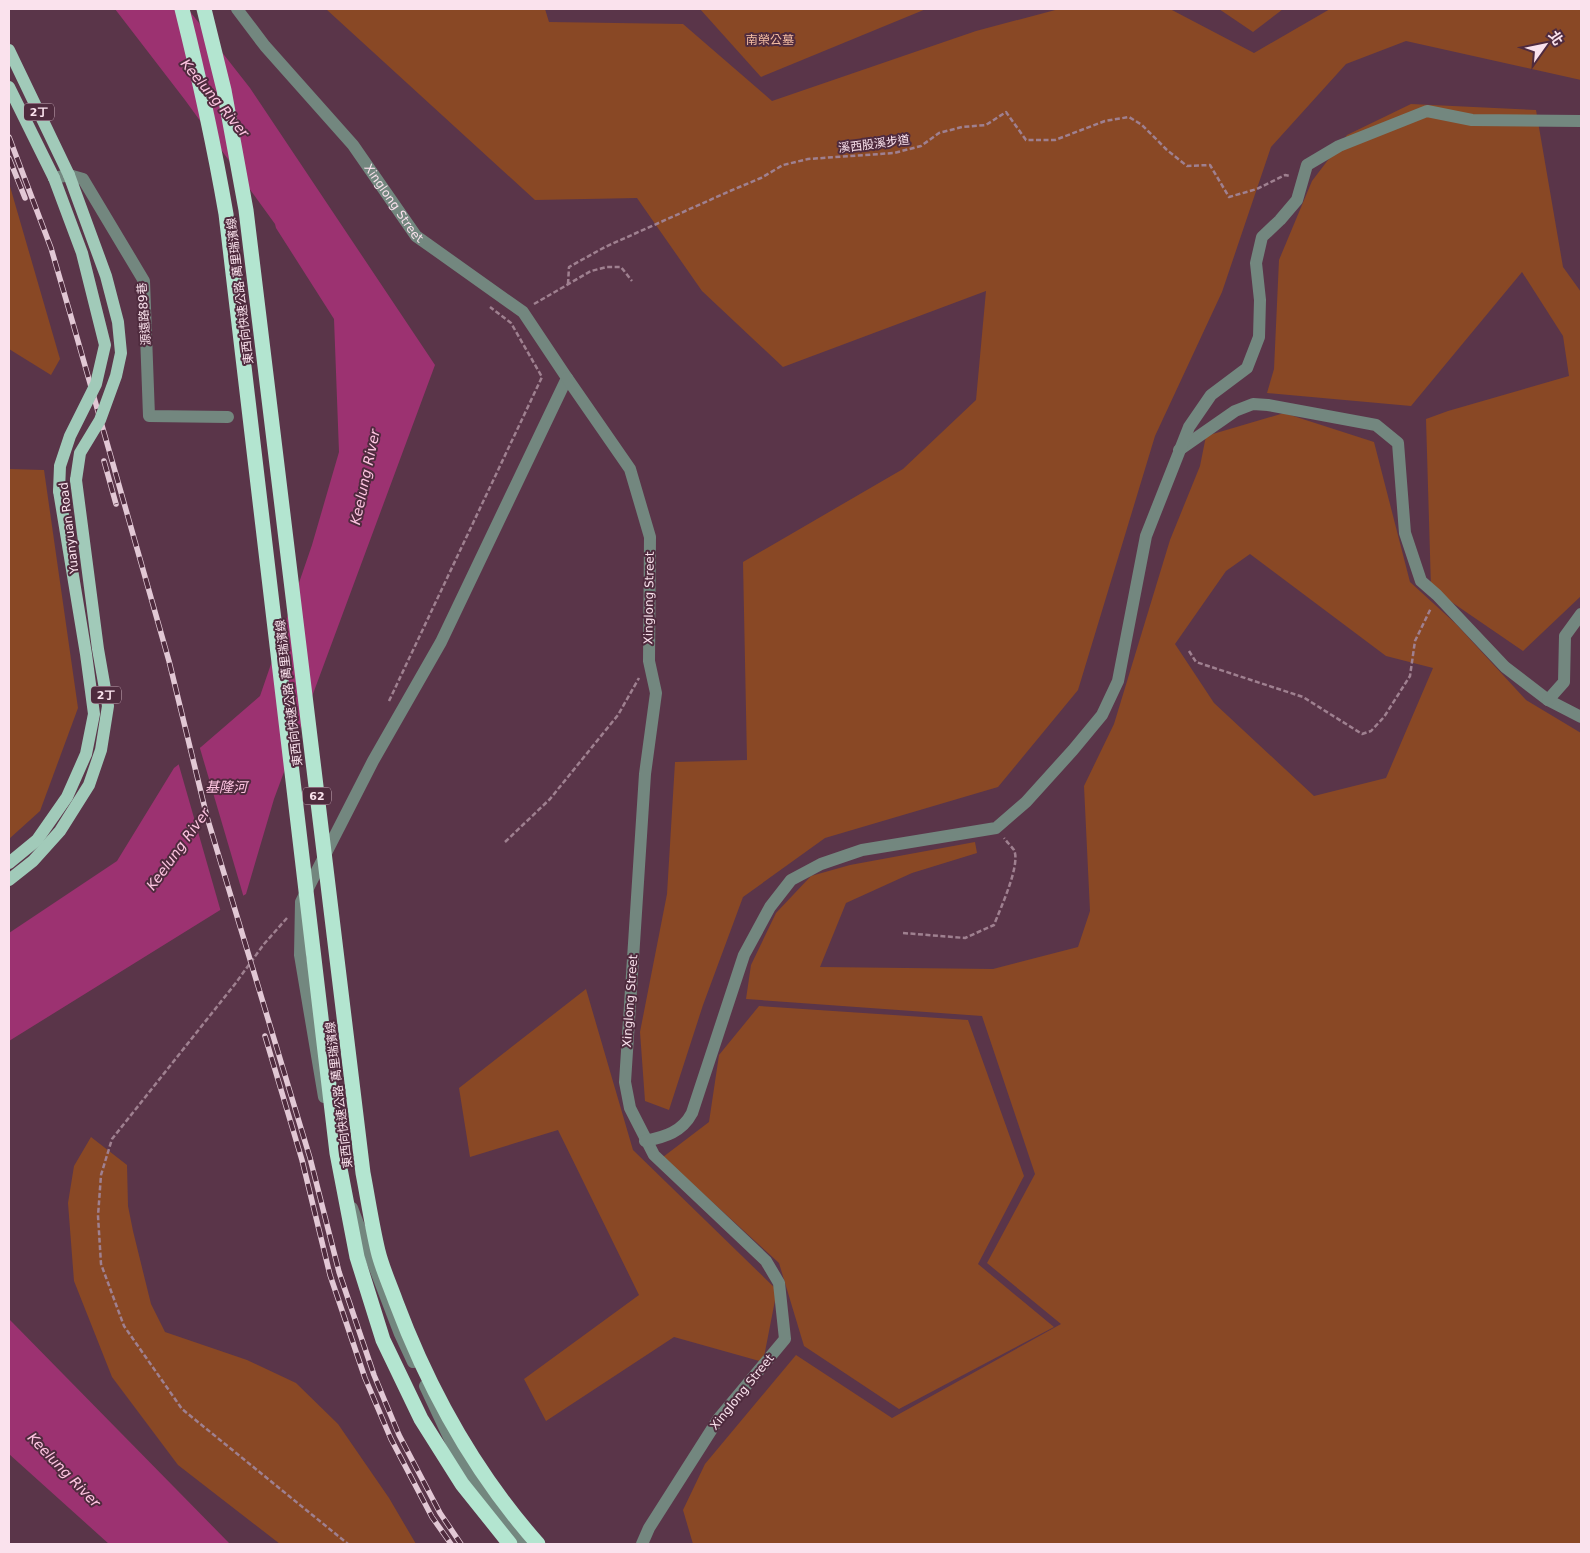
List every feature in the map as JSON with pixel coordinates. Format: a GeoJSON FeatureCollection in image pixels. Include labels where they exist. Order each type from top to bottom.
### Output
{"type":"FeatureCollection","features":[{"type":"Feature","properties":{"kind":"highway","name":"東西向快速公路 萬里瑞濱線"},"geometry":{"type":"LineString","coordinates":[[182,9],[216,158],[226,214],[337,1153],[357,1257],[383,1340],[421,1419],[462,1484],[510,1544]]}},
{"type":"Feature","properties":{"kind":"highway","name":"東西向快速公路 萬里瑞濱線"},"geometry":{"type":"LineString","coordinates":[[204,9],[224,90],[246,210],[363,1173],[378,1253],[412,1346],[446,1414],[475,1462],[515,1519],[538,1544]]}},
{"type":"Feature","properties":{"kind":"main road","name":"Yuanyuan Road"},"geometry":{"type":"LineString","coordinates":[[9,50],[69,175],[106,276],[118,322],[121,353],[116,376],[100,420],[80,453],[76,480],[98,649],[108,706],[101,750],[89,784],[60,832],[33,861],[9,880]]}},
{"type":"Feature","properties":{"kind":"main road","name":"Yuanyuan Road"},"geometry":{"type":"LineString","coordinates":[[9,87],[54,178],[82,253],[106,344],[96,384],[70,436],[60,466],[59,491],[94,714],[86,754],[67,796],[37,840],[9,864]]}},
{"type":"Feature","properties":{"kind":"street","name":"Xinglong Street"},"geometry":{"type":"LineString","coordinates":[[237,9],[265,46],[353,144],[416,236],[523,312],[566,378],[630,469],[650,537],[649,661],[656,693],[645,774],[625,1082],[630,1108],[645,1141],[660,1162],[766,1262],[780,1283],[784,1340],[719,1418],[649,1528],[642,1544]]}},
{"type":"Feature","properties":{"kind":"street"},"geometry":{"type":"LineString","coordinates":[[645,1141],[661,1138],[681,1129],[688,1122],[744,955],[770,907],[791,880],[820,864],[862,850],[996,828],[1026,802],[1102,715],[1118,681],[1146,536],[1189,426],[1211,395],[1247,368],[1259,337],[1260,300],[1256,263],[1262,238],[1297,200],[1307,165],[1338,146],[1427,111],[1472,120],[1580,124]]}},
{"type":"Feature","properties":{"kind":"street"},"geometry":{"type":"LineString","coordinates":[[54,178],[69,175]]}},
{"type":"Feature","properties":{"kind":"street","name":"源遠路89巷"},"geometry":{"type":"LineString","coordinates":[[69,175],[83,178],[144,281],[149,416],[228,417]]}},
{"type":"Feature","properties":{"kind":"street"},"geometry":{"type":"LineString","coordinates":[[522,1544],[489,1502],[453,1446],[400,1334],[334,1162],[300,955],[301,902],[373,761],[441,642],[566,378]]}},
{"type":"Feature","properties":{"kind":"street"},"geometry":{"type":"LineString","coordinates":[[1179,450],[1235,412],[1253,404],[1268,405],[1376,425],[1398,443],[1405,533],[1421,581],[1437,595],[1505,666],[1548,700],[1581,717]]}},
{"type":"Feature","properties":{"kind":"street"},"geometry":{"type":"LineString","coordinates":[[1548,700],[1564,682],[1565,636],[1581,614]]}},
{"type":"Feature","properties":{"kind":"path","name":"溪西股溪步道"},"geometry":{"type":"LineString","coordinates":[[568,284],[570,267],[605,247],[762,178],[783,165],[808,159],[894,153],[921,146],[938,133],[962,127],[986,125],[1006,112],[1026,140],[1055,140],[1105,121],[1129,117],[1142,125],[1167,150],[1187,166],[1210,165],[1229,197],[1257,189],[1286,175],[1304,176]]}},
{"type":"Feature","properties":{"kind":"path"},"geometry":{"type":"LineString","coordinates":[[523,312],[590,271],[607,267],[621,267],[632,281]]}},
{"type":"Feature","properties":{"kind":"path"},"geometry":{"type":"LineString","coordinates":[[388,705],[542,377],[511,323],[487,305]]}},
{"type":"Feature","properties":{"kind":"path"},"geometry":{"type":"LineString","coordinates":[[1189,651],[1196,662],[1303,696],[1362,734],[1371,730],[1384,717],[1410,676],[1415,641],[1437,595]]}},
{"type":"Feature","properties":{"kind":"path"},"geometry":{"type":"LineString","coordinates":[[505,842],[550,799],[618,715],[649,661]]}},
{"type":"Feature","properties":{"kind":"path"},"geometry":{"type":"LineString","coordinates":[[903,933],[965,938],[994,925],[1016,860],[1014,851],[996,828]]}},
{"type":"Feature","properties":{"kind":"path"},"geometry":{"type":"LineString","coordinates":[[301,902],[264,944],[235,984],[112,1139],[101,1175],[98,1216],[101,1264],[124,1326],[182,1409],[348,1544]]}},
{"type":"Feature","properties":{"kind":"green space"},"geometry":{"type":"Polygon","coordinates":[[[326,9],[545,9],[549,22],[683,24],[772,101],[976,31],[1059,9],[1170,9],[1254,53],[1330,9],[1581,9],[1581,80],[1406,41],[1346,64],[1271,147],[1222,292],[1155,436],[1078,690],[998,787],[825,838],[743,897],[703,1005],[669,1110],[645,1101],[640,1032],[667,894],[675,762],[747,760],[743,562],[903,469],[976,400],[986,291],[783,367],[702,291],[637,198],[535,200],[326,9]]]}},
{"type":"Feature","properties":{"kind":"green space","name":"南榮公墓"},"geometry":{"type":"Polygon","coordinates":[[[700,9],[926,9],[761,77],[700,9]]]}},
{"type":"Feature","properties":{"kind":"green space"},"geometry":{"type":"Polygon","coordinates":[[[1219,9],[1283,9],[1253,32],[1219,9]]]}},
{"type":"Feature","properties":{"kind":"green space"},"geometry":{"type":"Polygon","coordinates":[[[1411,104],[1536,110],[1563,267],[1581,292],[1581,596],[1523,651],[1431,588],[1426,419],[1569,376],[1563,336],[1522,272],[1411,406],[1267,393],[1274,369],[1279,260],[1312,181],[1347,135],[1411,104]]]}},
{"type":"Feature","properties":{"kind":"green space"},"geometry":{"type":"Polygon","coordinates":[[[9,183],[60,359],[51,375],[9,349],[9,183]]]}},
{"type":"Feature","properties":{"kind":"green space"},"geometry":{"type":"Polygon","coordinates":[[[1284,413],[1374,442],[1410,582],[1456,624],[1526,700],[1581,733],[1581,1544],[693,1544],[683,1510],[705,1464],[796,1355],[892,1418],[1061,1324],[987,1263],[1035,1174],[982,1016],[746,999],[751,965],[776,913],[811,876],[850,865],[975,842],[977,853],[912,873],[846,903],[820,967],[993,969],[1078,947],[1090,911],[1084,786],[1114,724],[1170,540],[1200,466],[1206,436],[1284,413]],[[1250,554],[1226,571],[1175,644],[1214,703],[1314,796],[1386,778],[1433,668],[1386,656],[1250,554]]]}},
{"type":"Feature","properties":{"kind":"green space"},"geometry":{"type":"Polygon","coordinates":[[[9,469],[44,470],[78,708],[40,811],[9,839],[9,469]]]}},
{"type":"Feature","properties":{"kind":"green space"},"geometry":{"type":"Polygon","coordinates":[[[586,989],[633,1150],[777,1290],[763,1362],[674,1337],[546,1421],[524,1379],[639,1295],[558,1130],[470,1157],[459,1088],[586,989]]]}},
{"type":"Feature","properties":{"kind":"green space"},"geometry":{"type":"Polygon","coordinates":[[[759,1006],[968,1020],[1024,1176],[978,1264],[1054,1327],[899,1409],[804,1346],[779,1263],[663,1157],[709,1122],[719,1055],[759,1006]]]}},
{"type":"Feature","properties":{"kind":"green space"},"geometry":{"type":"Polygon","coordinates":[[[91,1137],[127,1165],[128,1206],[133,1231],[151,1304],[165,1332],[247,1360],[296,1383],[338,1424],[389,1498],[416,1544],[280,1544],[178,1465],[112,1377],[74,1281],[68,1203],[74,1166],[91,1137]]]}},
{"type":"Feature","properties":{"kind":"water"},"geometry":{"type":"Polygon","coordinates":[[[115,9],[188,9],[250,88],[435,365],[274,799],[246,894],[9,1041],[9,933],[117,861],[174,768],[260,696],[312,545],[339,452],[334,319],[275,224],[185,100],[115,9]]]}},
{"type":"Feature","properties":{"kind":"water","name":"Keelung River"},"geometry":{"type":"Polygon","coordinates":[[[9,1319],[230,1544],[109,1544],[9,1454],[9,1319]]]}},
{"type":"Feature","properties":{"kind":"pier"},"geometry":{"type":"Polygon","coordinates":[[[199,745],[244,898],[221,912],[178,762],[199,745]]]}},
{"type":"Feature","properties":{"kind":"railway"},"geometry":{"type":"LineString","coordinates":[[9,137],[51,248],[72,320],[169,661],[207,817],[310,1158],[339,1272],[374,1375],[399,1435],[440,1513],[461,1544]]}},
{"type":"Feature","properties":{"kind":"railway"},"geometry":{"type":"LineString","coordinates":[[9,158],[25,198]]}},
{"type":"Feature","properties":{"kind":"railway"},"geometry":{"type":"LineString","coordinates":[[104,461],[116,504]]}},
{"type":"Feature","properties":{"kind":"railway"},"geometry":{"type":"LineString","coordinates":[[265,1036],[302,1160],[330,1275],[365,1378],[391,1439],[432,1517],[451,1544]]}},
{"type":"Feature","properties":{"kind":"water label","name":"基隆河"},"geometry":{"type":"Point","coordinates":[226,787]}}]}
